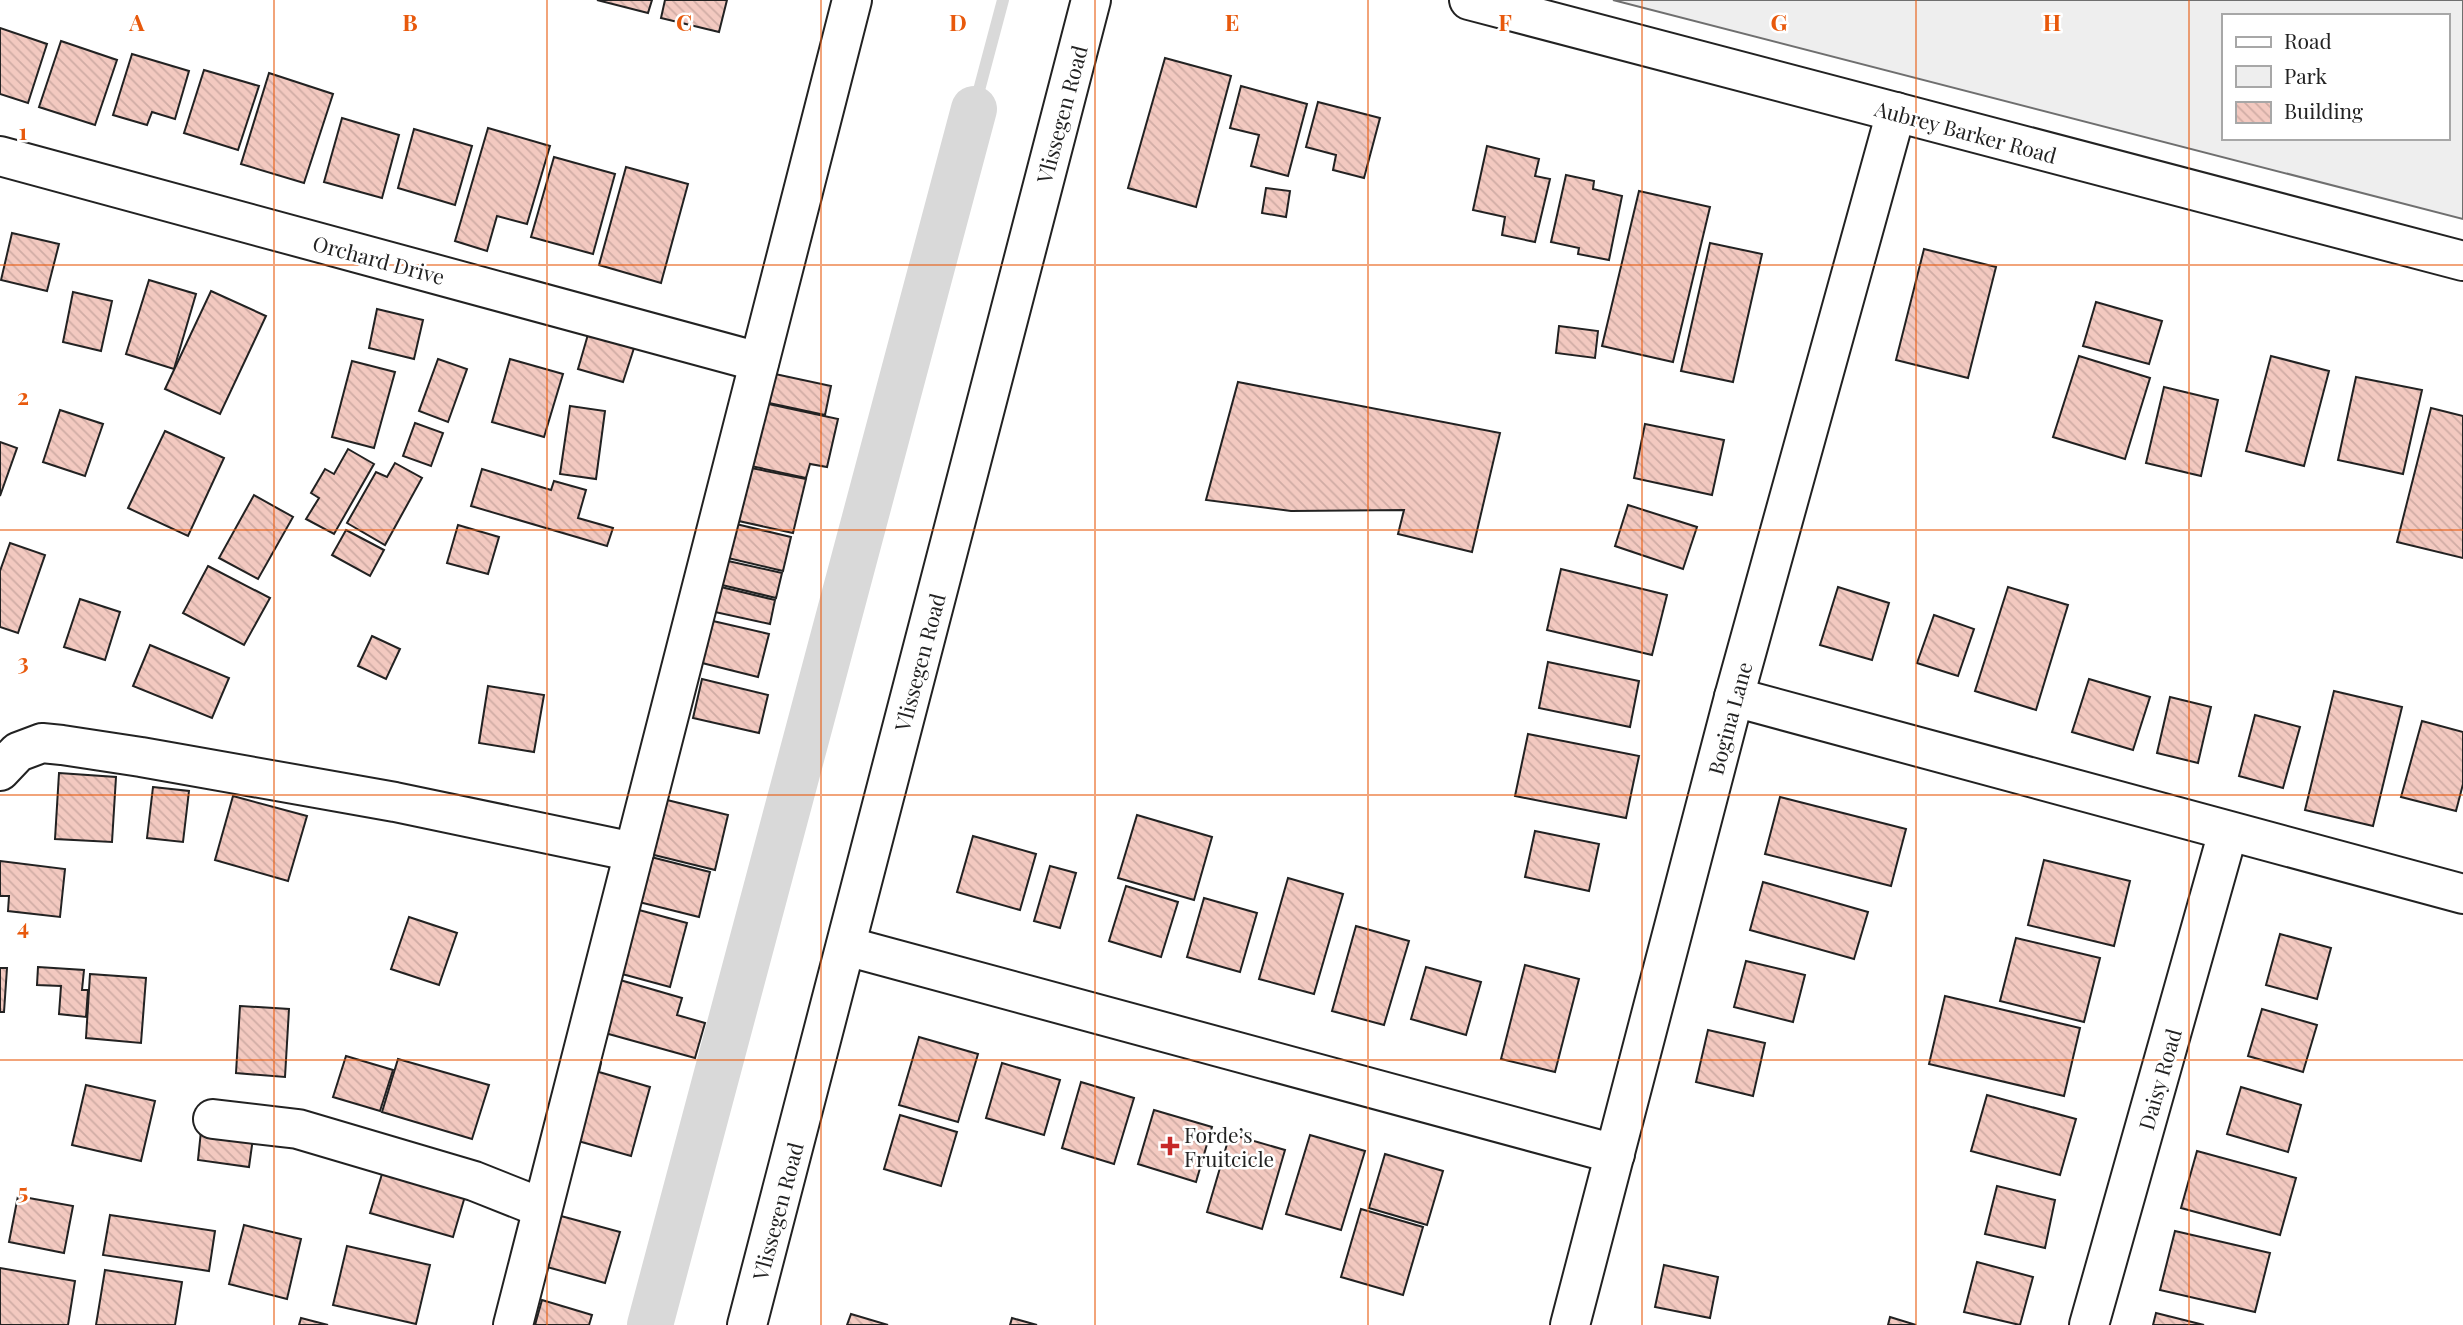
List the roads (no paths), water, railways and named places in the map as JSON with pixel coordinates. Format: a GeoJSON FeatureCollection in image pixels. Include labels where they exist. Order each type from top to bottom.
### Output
{"type":"FeatureCollection","features":[{"type":"Feature","properties":{"kind":"street"},"geometry":{"type":"LineString","coordinates":[[513,1325],[852,0]]}},
{"type":"Feature","properties":{"kind":"street","name":"Vlissegen Road"},"geometry":{"type":"LineString","coordinates":[[747,1325],[1091,0]]}},
{"type":"Feature","properties":{"kind":"street","name":"Aubrey Barker Road"},"geometry":{"type":"LineString","coordinates":[[1469,0],[2463,261]]}},
{"type":"Feature","properties":{"kind":"street","name":"Bogina Lane"},"geometry":{"type":"LineString","coordinates":[[1570,1325],[1734,697],[1896,112]]}},
{"type":"Feature","properties":{"kind":"street","name":"Orchard Drive"},"geometry":{"type":"LineString","coordinates":[[0,156],[759,362]]}},
{"type":"Feature","properties":{"kind":"street"},"geometry":{"type":"LineString","coordinates":[[1734,697],[2463,894]]}},
{"type":"Feature","properties":{"kind":"street"},"geometry":{"type":"LineString","coordinates":[[0,771],[18,752],[42,743],[62,745],[396,802],[634,852]]}},
{"type":"Feature","properties":{"kind":"street","name":"Daisy Road"},"geometry":{"type":"LineString","coordinates":[[2089,1325],[2228,832]]}},
{"type":"Feature","properties":{"kind":"street"},"geometry":{"type":"LineString","coordinates":[[846,946],[1615,1154]]}},
{"type":"Feature","properties":{"kind":"street"},"geometry":{"type":"LineString","coordinates":[[213,1119],[299,1129],[474,1181],[542,1208]]}},
{"type":"Feature","properties":{"kind":"waterway"},"geometry":{"type":"LineString","coordinates":[[974,109],[1003,0]]}},
{"type":"Feature","properties":{"kind":"waterway"},"geometry":{"type":"LineString","coordinates":[[650,1325],[974,109]]}},
{"type":"Feature","properties":{"kind":"place","name":"Forde’s Fruitcicle"},"geometry":{"type":"Point","coordinates":[1170,1146]}}]}
